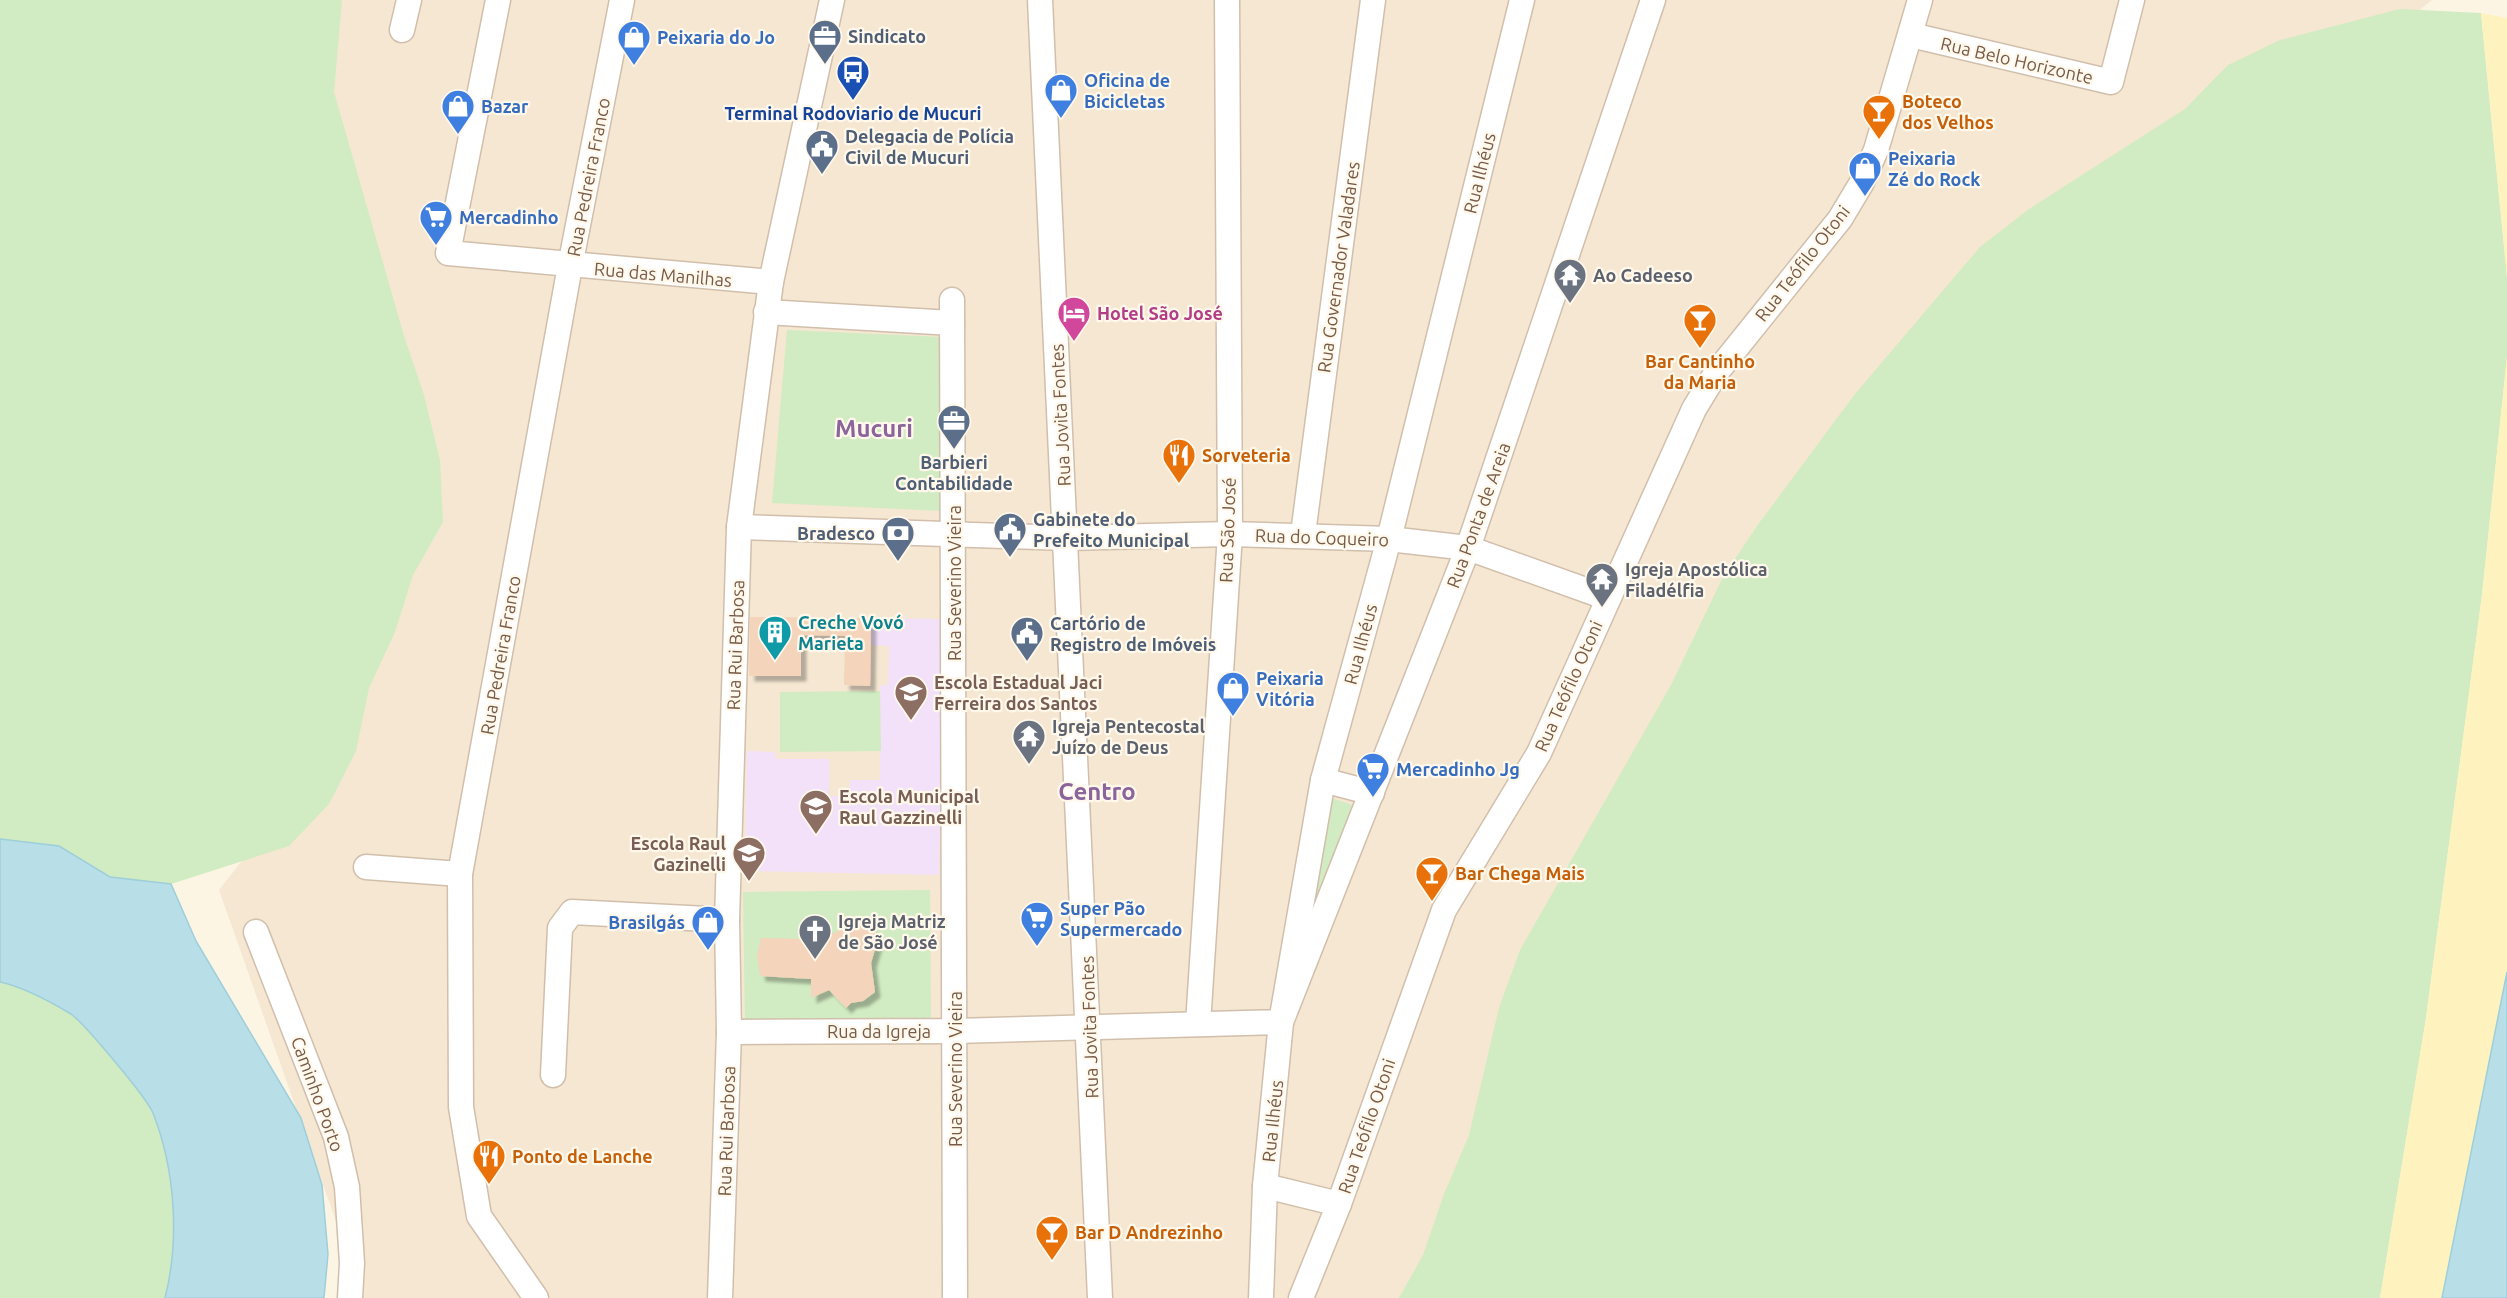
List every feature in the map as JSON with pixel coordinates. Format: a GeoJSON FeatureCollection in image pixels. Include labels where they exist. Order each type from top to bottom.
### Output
{"type":"FeatureCollection","features":[{"type":"Feature","properties":{"kind":"street"},"geometry":{"type":"LineString","coordinates":[[402,30],[409,0]]}},
{"type":"Feature","properties":{"kind":"street","name":"Rua das Manilhas"},"geometry":{"type":"LineString","coordinates":[[498,0],[448,253],[570,266],[771,282]]}},
{"type":"Feature","properties":{"kind":"street","name":"Rua Pedreira Franco"},"geometry":{"type":"LineString","coordinates":[[536,1298],[479,1216],[461,1107],[460,874],[570,266],[622,0]]}},
{"type":"Feature","properties":{"kind":"street","name":"Rua Rui Barbosa"},"geometry":{"type":"LineString","coordinates":[[720,1298],[729,1032],[726,920],[739,527],[771,282],[832,0]]}},
{"type":"Feature","properties":{"kind":"street","name":"Rua Jovita Fontes"},"geometry":{"type":"LineString","coordinates":[[1040,0],[1100,1298]]}},
{"type":"Feature","properties":{"kind":"street","name":"Rua São José"},"geometry":{"type":"LineString","coordinates":[[1198,1024],[1230,534],[1227,0]]}},
{"type":"Feature","properties":{"kind":"street","name":"Rua Governador Valadares"},"geometry":{"type":"LineString","coordinates":[[1303,534],[1373,0]]}},
{"type":"Feature","properties":{"kind":"street","name":"Rua Ilhéus"},"geometry":{"type":"LineString","coordinates":[[1262,1298],[1265,1186],[1281,1022],[1323,780],[1389,539],[1522,0]]}},
{"type":"Feature","properties":{"kind":"street","name":"Rua Ponta de Areia"},"geometry":{"type":"LineString","coordinates":[[1281,1022],[1468,548],[1653,0]]}},
{"type":"Feature","properties":{"kind":"street","name":"Rua Teófilo Otoni"},"geometry":{"type":"LineString","coordinates":[[1301,1298],[1339,1204],[1444,910],[1539,753],[1694,409],[1711,382],[1840,219],[1861,184],[1876,150],[1920,0]]}},
{"type":"Feature","properties":{"kind":"street","name":"Rua Belo Horizonte"},"geometry":{"type":"LineString","coordinates":[[1911,35],[2112,82],[2132,0]]}},
{"type":"Feature","properties":{"kind":"street","name":"Rua Severino Vieira"},"geometry":{"type":"LineString","coordinates":[[766,312],[952,311],[955,1298]]}},
{"type":"Feature","properties":{"kind":"street","name":"Rua do Coqueiro"},"geometry":{"type":"LineString","coordinates":[[739,527],[1066,538],[1303,534],[1389,539],[1468,548],[1608,598]]}},
{"type":"Feature","properties":{"kind":"street"},"geometry":{"type":"LineString","coordinates":[[1323,780],[1372,793]]}},
{"type":"Feature","properties":{"kind":"street"},"geometry":{"type":"LineString","coordinates":[[366,867],[460,874]]}},
{"type":"Feature","properties":{"kind":"street"},"geometry":{"type":"LineString","coordinates":[[553,1075],[560,928],[572,912],[726,920]]}},
{"type":"Feature","properties":{"kind":"street","name":"Caminho Porto"},"geometry":{"type":"LineString","coordinates":[[256,932],[336,1137],[347,1187],[352,1263],[350,1298]]}},
{"type":"Feature","properties":{"kind":"street","name":"Rua da Igreja"},"geometry":{"type":"LineString","coordinates":[[729,1032],[955,1031],[1281,1022]]}},
{"type":"Feature","properties":{"kind":"street"},"geometry":{"type":"LineString","coordinates":[[1265,1186],[1339,1204]]}},
{"type":"Feature","properties":{"kind":"shaded area"},"geometry":{"type":"Polygon","coordinates":[[[314,0],[2432,0],[2333,80],[1407,1298],[363,1298],[219,890],[335,742],[314,0]]]}},
{"type":"Feature","properties":{"kind":"shaded area"},"geometry":{"type":"Polygon","coordinates":[[[871,618],[943,619],[939,875],[745,871],[747,751],[775,752],[776,759],[829,759],[829,796],[849,796],[850,780],[880,780],[880,691],[881,685],[888,685],[889,646],[871,645],[871,618]]]}},
{"type":"Feature","properties":{"kind":"green space"},"geometry":{"type":"Polygon","coordinates":[[[0,0],[342,0],[334,92],[404,336],[424,395],[440,460],[443,522],[413,575],[395,632],[369,688],[356,751],[329,804],[289,846],[171,884],[110,877],[59,846],[0,839],[0,0]]]}},
{"type":"Feature","properties":{"kind":"green space"},"geometry":{"type":"Polygon","coordinates":[[[2400,9],[2481,13],[2507,277],[2507,357],[2482,595],[2426,1018],[2380,1298],[1399,1298],[1423,1255],[1444,1194],[1469,1135],[1499,1008],[1520,950],[1671,685],[1723,577],[1757,526],[1855,394],[1980,247],[2029,209],[2185,109],[2228,65],[2280,40],[2400,9]]]}},
{"type":"Feature","properties":{"kind":"green space"},"geometry":{"type":"Polygon","coordinates":[[[787,330],[942,337],[942,511],[772,503],[787,330]]]}},
{"type":"Feature","properties":{"kind":"green space"},"geometry":{"type":"Polygon","coordinates":[[[880,691],[881,751],[780,752],[780,692],[880,691]]]}},
{"type":"Feature","properties":{"kind":"green space"},"geometry":{"type":"Polygon","coordinates":[[[1331,798],[1356,806],[1313,908],[1331,798]]]}},
{"type":"Feature","properties":{"kind":"green space"},"geometry":{"type":"Polygon","coordinates":[[[930,890],[931,1020],[745,1023],[743,892],[930,890]]]}},
{"type":"Feature","properties":{"kind":"green space"},"geometry":{"type":"Polygon","coordinates":[[[0,982],[27,991],[71,1014],[115,1061],[153,1113],[166,1157],[173,1204],[173,1252],[165,1298],[0,1298],[0,982]]]}},
{"type":"Feature","properties":{"kind":"sand"},"geometry":{"type":"Polygon","coordinates":[[[2481,13],[2507,18],[2507,277],[2481,13]]]}},
{"type":"Feature","properties":{"kind":"sand"},"geometry":{"type":"Polygon","coordinates":[[[2507,357],[2507,972],[2442,1298],[2380,1298],[2426,1018],[2482,595],[2507,357]]]}},
{"type":"Feature","properties":{"kind":"water"},"geometry":{"type":"Polygon","coordinates":[[[0,839],[59,846],[110,877],[171,884],[196,941],[301,1118],[322,1185],[328,1254],[324,1298],[165,1298],[173,1252],[173,1204],[166,1157],[153,1113],[115,1061],[71,1014],[27,991],[0,982],[0,839]]]}},
{"type":"Feature","properties":{"kind":"water"},"geometry":{"type":"Polygon","coordinates":[[[2507,972],[2507,1298],[2442,1298],[2507,972]]]}},
{"type":"Feature","properties":{"kind":"building","name":"Creche Vovó Marieta"},"geometry":{"type":"Polygon","coordinates":[[[750,617],[871,618],[870,686],[844,685],[845,636],[801,635],[801,676],[749,676],[750,617]]]}},
{"type":"Feature","properties":{"kind":"building","name":"Igreja Matriz de São José"},"geometry":{"type":"Polygon","coordinates":[[[849,915],[858,924],[863,919],[879,936],[871,963],[875,992],[863,1001],[851,1003],[846,1008],[829,990],[811,998],[811,979],[760,976],[757,956],[761,938],[811,939],[813,920],[835,934],[849,915]]]}},
{"type":"Feature","properties":{"kind":"place","name":"Sindicato"},"geometry":{"type":"Point","coordinates":[825,65]}},
{"type":"Feature","properties":{"kind":"place","name":"Peixaria do Jo"},"geometry":{"type":"Point","coordinates":[634,66]}},
{"type":"Feature","properties":{"kind":"place","name":"Terminal Rodoviario de Mucuri"},"geometry":{"type":"Point","coordinates":[853,101]}},
{"type":"Feature","properties":{"kind":"place","name":"Oficina de Bicicletas"},"geometry":{"type":"Point","coordinates":[1061,119]}},
{"type":"Feature","properties":{"kind":"place","name":"Bazar"},"geometry":{"type":"Point","coordinates":[458,135]}},
{"type":"Feature","properties":{"kind":"place","name":"Boteco dos Velhos"},"geometry":{"type":"Point","coordinates":[1879,140]}},
{"type":"Feature","properties":{"kind":"place","name":"Delegacia de Polícia Civil de Mucuri"},"geometry":{"type":"Point","coordinates":[822,175]}},
{"type":"Feature","properties":{"kind":"place","name":"Peixaria Zé do Rock"},"geometry":{"type":"Point","coordinates":[1865,197]}},
{"type":"Feature","properties":{"kind":"place","name":"Mercadinho"},"geometry":{"type":"Point","coordinates":[436,246]}},
{"type":"Feature","properties":{"kind":"place","name":"Ao Cadeeso"},"geometry":{"type":"Point","coordinates":[1570,304]}},
{"type":"Feature","properties":{"kind":"place","name":"Hotel São José"},"geometry":{"type":"Point","coordinates":[1074,342]}},
{"type":"Feature","properties":{"kind":"place","name":"Bar Cantinho da Maria"},"geometry":{"type":"Point","coordinates":[1700,349]}},
{"type":"Feature","properties":{"kind":"place","name":"Barbieri Contabilidade"},"geometry":{"type":"Point","coordinates":[954,450]}},
{"type":"Feature","properties":{"kind":"place","name":"Sorveteria"},"geometry":{"type":"Point","coordinates":[1179,484]}},
{"type":"Feature","properties":{"kind":"place","name":"Gabinete do Prefeito Municipal"},"geometry":{"type":"Point","coordinates":[1010,558]}},
{"type":"Feature","properties":{"kind":"place","name":"Bradesco"},"geometry":{"type":"Point","coordinates":[898,562]}},
{"type":"Feature","properties":{"kind":"place","name":"Igreja Apostólica Filadélfia"},"geometry":{"type":"Point","coordinates":[1602,608]}},
{"type":"Feature","properties":{"kind":"place","name":"Creche Vovó Marieta"},"geometry":{"type":"Point","coordinates":[775,661]}},
{"type":"Feature","properties":{"kind":"place","name":"Cartório de Registro de Imóveis"},"geometry":{"type":"Point","coordinates":[1027,662]}},
{"type":"Feature","properties":{"kind":"place","name":"Peixaria Vitória"},"geometry":{"type":"Point","coordinates":[1233,717]}},
{"type":"Feature","properties":{"kind":"place","name":"Escola Estadual Jaci Ferreira dos Santos"},"geometry":{"type":"Point","coordinates":[911,721]}},
{"type":"Feature","properties":{"kind":"place","name":"Igreja Pentecostal Juízo de Deus"},"geometry":{"type":"Point","coordinates":[1029,765]}},
{"type":"Feature","properties":{"kind":"place","name":"Mercadinho Jg"},"geometry":{"type":"Point","coordinates":[1373,798]}},
{"type":"Feature","properties":{"kind":"place","name":"Escola Municipal Raul Gazzinelli"},"geometry":{"type":"Point","coordinates":[816,835]}},
{"type":"Feature","properties":{"kind":"place","name":"Escola Raul Gazinelli"},"geometry":{"type":"Point","coordinates":[749,882]}},
{"type":"Feature","properties":{"kind":"place","name":"Bar Chega Mais"},"geometry":{"type":"Point","coordinates":[1432,902]}},
{"type":"Feature","properties":{"kind":"place","name":"Super Pão Supermercado"},"geometry":{"type":"Point","coordinates":[1037,947]}},
{"type":"Feature","properties":{"kind":"place","name":"Brasilgás"},"geometry":{"type":"Point","coordinates":[708,951]}},
{"type":"Feature","properties":{"kind":"place","name":"Igreja Matriz de São José"},"geometry":{"type":"Point","coordinates":[815,960]}},
{"type":"Feature","properties":{"kind":"place","name":"Ponto de Lanche"},"geometry":{"type":"Point","coordinates":[489,1185]}},
{"type":"Feature","properties":{"kind":"place","name":"Bar D Andrezinho"},"geometry":{"type":"Point","coordinates":[1052,1261]}},
{"type":"Feature","properties":{"kind":"district","name":"Mucuri"},"geometry":{"type":"Point","coordinates":[874,428]}},
{"type":"Feature","properties":{"kind":"district","name":"Centro"},"geometry":{"type":"Point","coordinates":[1097,791]}}]}
